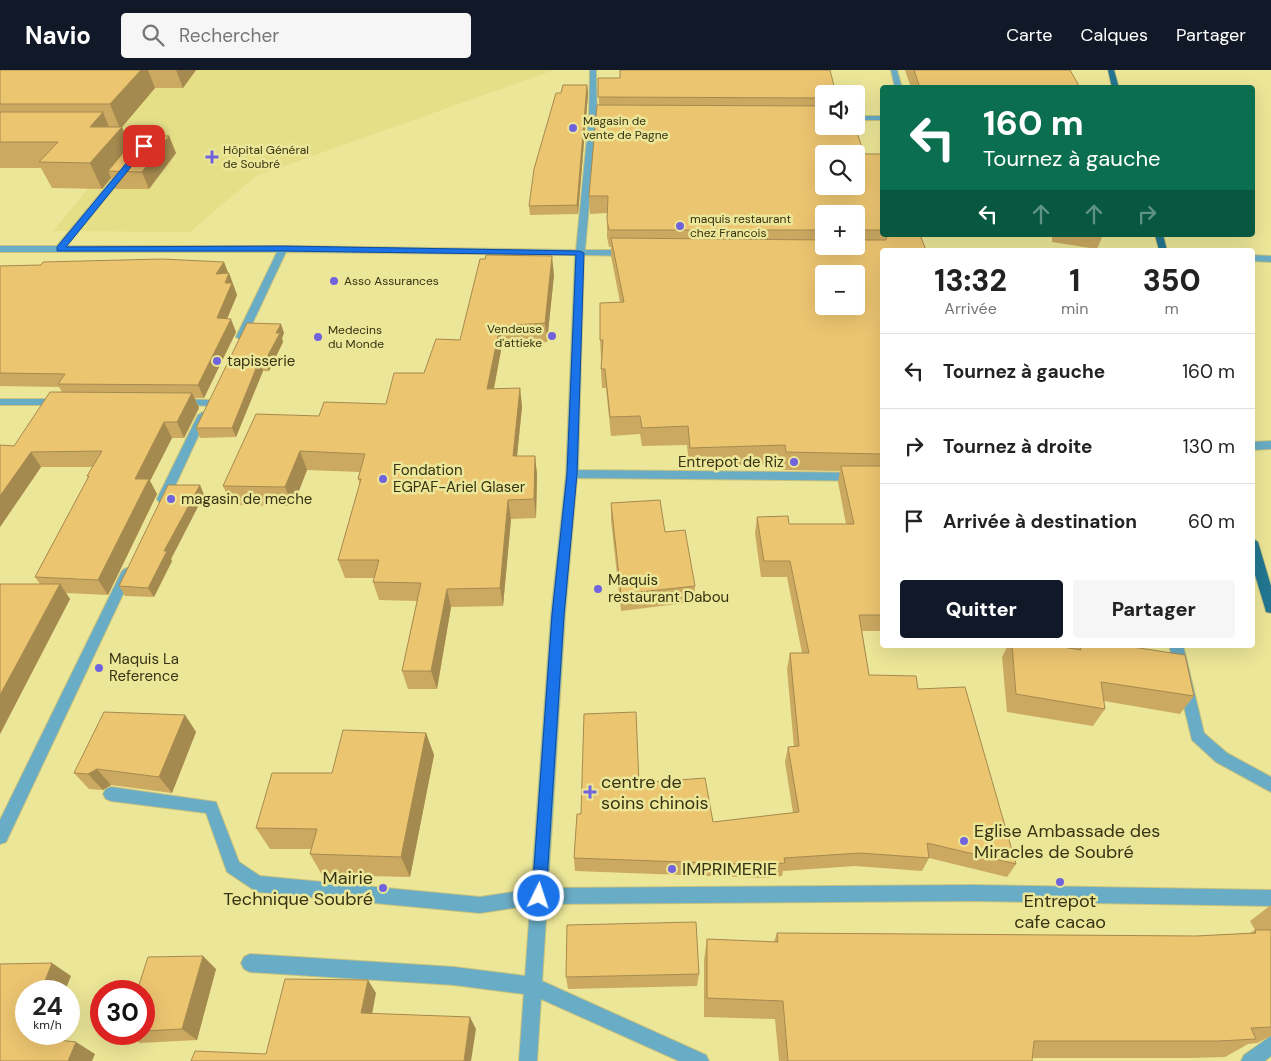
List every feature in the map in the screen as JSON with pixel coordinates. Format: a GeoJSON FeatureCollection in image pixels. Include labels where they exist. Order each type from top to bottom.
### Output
{"type":"FeatureCollection","features":[{"type":"Feature","properties":{"kind":"main road"},"geometry":{"type":"LineString","coordinates":[[1111,70],[1115,85]]}},
{"type":"Feature","properties":{"kind":"main road"},"geometry":{"type":"LineString","coordinates":[[1255,552],[1271,608]]}},
{"type":"Feature","properties":{"kind":"street"},"geometry":{"type":"LineString","coordinates":[[528,1061],[558,615],[572,474],[580,253],[598,117],[594,70]]}},
{"type":"Feature","properties":{"kind":"street"},"geometry":{"type":"LineString","coordinates":[[894,70],[898,85]]}},
{"type":"Feature","properties":{"kind":"street"},"geometry":{"type":"LineString","coordinates":[[865,118],[880,118]]}},
{"type":"Feature","properties":{"kind":"street"},"geometry":{"type":"LineString","coordinates":[[93,133],[121,133],[141,136],[144,146],[138,153]]}},
{"type":"Feature","properties":{"kind":"street"},"geometry":{"type":"LineString","coordinates":[[59,249],[126,168]]}},
{"type":"Feature","properties":{"kind":"street"},"geometry":{"type":"LineString","coordinates":[[0,249],[283,249],[638,253]]}},
{"type":"Feature","properties":{"kind":"street"},"geometry":{"type":"LineString","coordinates":[[234,351],[283,249]]}},
{"type":"Feature","properties":{"kind":"street"},"geometry":{"type":"LineString","coordinates":[[1255,258],[1271,259]]}},
{"type":"Feature","properties":{"kind":"street"},"geometry":{"type":"LineString","coordinates":[[159,508],[211,398],[169,402]]}},
{"type":"Feature","properties":{"kind":"street"},"geometry":{"type":"LineString","coordinates":[[0,402],[70,402]]}},
{"type":"Feature","properties":{"kind":"street"},"geometry":{"type":"LineString","coordinates":[[1255,446],[1271,445]]}},
{"type":"Feature","properties":{"kind":"street"},"geometry":{"type":"LineString","coordinates":[[572,474],[880,477]]}},
{"type":"Feature","properties":{"kind":"street"},"geometry":{"type":"LineString","coordinates":[[0,837],[133,560]]}},
{"type":"Feature","properties":{"kind":"street"},"geometry":{"type":"LineString","coordinates":[[1177,648],[1198,736],[1203,744],[1271,785]]}},
{"type":"Feature","properties":{"kind":"street"},"geometry":{"type":"LineString","coordinates":[[111,794],[211,807],[233,867],[257,884],[480,905],[539,896],[974,892],[1271,898]]}},
{"type":"Feature","properties":{"kind":"street"},"geometry":{"type":"LineString","coordinates":[[250,963],[454,976],[533,986],[700,1061]]}},
{"type":"Feature","properties":{"kind":"street"},"geometry":{"type":"LineString","coordinates":[[1250,1061],[1271,1045]]}},
{"type":"Feature","properties":{"kind":"shaded area","name":"Hôpital Général de Soubré"},"geometry":{"type":"Polygon","coordinates":[[[0,70],[554,70],[256,176],[190,232],[53,231],[130,138],[0,136],[0,70]]]}},
{"type":"Feature","properties":{"kind":"building"},"geometry":{"type":"Polygon","coordinates":[[[0,70],[141,70],[110,104],[0,104],[0,70]]]}},
{"type":"Feature","properties":{"kind":"building"},"geometry":{"type":"Polygon","coordinates":[[[620,70],[830,70],[834,85],[815,85],[815,98],[598,97],[598,78],[620,78],[620,70]]]}},
{"type":"Feature","properties":{"kind":"building"},"geometry":{"type":"Polygon","coordinates":[[[914,70],[1070,70],[1078,84],[1078,85],[919,85],[914,70]]]}},
{"type":"Feature","properties":{"kind":"building"},"geometry":{"type":"Polygon","coordinates":[[[563,85],[587,85],[577,205],[529,206],[534,169],[556,93],[561,93],[563,85]]]}},
{"type":"Feature","properties":{"kind":"building"},"geometry":{"type":"Polygon","coordinates":[[[597,105],[815,106],[815,135],[858,135],[861,145],[815,145],[815,195],[865,195],[865,154],[880,154],[880,230],[865,230],[865,205],[815,205],[815,230],[609,230],[607,220],[608,196],[589,196],[597,105]]]}},
{"type":"Feature","properties":{"kind":"building"},"geometry":{"type":"Polygon","coordinates":[[[0,112],[103,112],[90,127],[122,127],[90,163],[39,162],[58,142],[0,142],[0,112]]]}},
{"type":"Feature","properties":{"kind":"building"},"geometry":{"type":"Polygon","coordinates":[[[138,135],[169,136],[142,172],[108,171],[138,135]]]}},
{"type":"Feature","properties":{"kind":"building"},"geometry":{"type":"Polygon","coordinates":[[[887,237],[921,237],[925,248],[880,248],[880,454],[786,452],[785,445],[690,448],[688,426],[642,428],[640,416],[610,417],[605,369],[601,369],[603,340],[600,340],[600,303],[624,302],[611,238],[815,240],[815,255],[865,255],[865,240],[886,240],[887,237]]]}},
{"type":"Feature","properties":{"kind":"building"},"geometry":{"type":"Polygon","coordinates":[[[486,255],[552,256],[545,323],[500,326],[487,389],[520,388],[513,456],[535,456],[534,499],[508,500],[500,588],[447,589],[431,671],[402,671],[421,583],[373,582],[379,560],[338,560],[361,479],[358,479],[365,454],[300,451],[285,487],[223,486],[256,414],[319,416],[324,402],[386,404],[394,373],[424,373],[436,339],[460,340],[480,259],[485,259],[486,255]]]}},
{"type":"Feature","properties":{"kind":"building"},"geometry":{"type":"Polygon","coordinates":[[[162,259],[224,262],[216,274],[229,273],[225,283],[232,283],[217,318],[231,319],[198,385],[58,384],[65,374],[0,373],[0,266],[41,265],[43,262],[162,259]]]}},
{"type":"Feature","properties":{"kind":"building"},"geometry":{"type":"Polygon","coordinates":[[[247,323],[281,324],[276,333],[280,333],[265,361],[259,361],[232,428],[196,428],[247,323]]]}},
{"type":"Feature","properties":{"kind":"building"},"geometry":{"type":"Polygon","coordinates":[[[50,392],[192,393],[177,422],[164,422],[135,479],[149,479],[98,580],[35,577],[89,476],[87,476],[102,451],[31,452],[0,496],[0,445],[14,446],[50,392]]]}},
{"type":"Feature","properties":{"kind":"building"},"geometry":{"type":"Polygon","coordinates":[[[841,466],[880,466],[880,615],[859,615],[869,675],[916,676],[918,689],[965,687],[1016,864],[927,843],[929,858],[860,853],[784,858],[785,863],[767,865],[574,858],[577,814],[581,814],[584,714],[636,712],[639,783],[705,778],[713,822],[799,812],[788,747],[799,746],[790,653],[809,653],[790,561],[764,561],[757,517],[788,516],[789,524],[854,524],[841,466]]]}},
{"type":"Feature","properties":{"kind":"building"},"geometry":{"type":"Polygon","coordinates":[[[168,485],[200,485],[164,551],[167,551],[148,588],[119,586],[168,485]]]}},
{"type":"Feature","properties":{"kind":"building"},"geometry":{"type":"Polygon","coordinates":[[[660,500],[665,532],[685,530],[695,586],[621,594],[611,503],[660,500]]]}},
{"type":"Feature","properties":{"kind":"building"},"geometry":{"type":"Polygon","coordinates":[[[0,584],[60,584],[0,695],[0,584]]]}},
{"type":"Feature","properties":{"kind":"building"},"geometry":{"type":"Polygon","coordinates":[[[1012,648],[1069,648],[1081,650],[1081,648],[1139,648],[1185,655],[1194,696],[1101,682],[1105,709],[1016,694],[1012,648]]]}},
{"type":"Feature","properties":{"kind":"building"},"geometry":{"type":"Polygon","coordinates":[[[104,712],[185,715],[159,777],[97,769],[88,774],[74,773],[104,712]]]}},
{"type":"Feature","properties":{"kind":"building"},"geometry":{"type":"Polygon","coordinates":[[[343,730],[426,733],[401,857],[310,854],[317,829],[256,828],[272,773],[332,773],[343,730]]]}},
{"type":"Feature","properties":{"kind":"building"},"geometry":{"type":"Polygon","coordinates":[[[696,922],[699,974],[566,977],[567,925],[696,922]]]}},
{"type":"Feature","properties":{"kind":"building"},"geometry":{"type":"Polygon","coordinates":[[[1255,930],[1271,930],[1271,1027],[1251,1028],[1256,1039],[1219,1041],[1034,1041],[1032,1061],[788,1061],[783,1001],[707,998],[707,939],[778,942],[777,933],[1196,936],[1256,933],[1255,930]]]}},
{"type":"Feature","properties":{"kind":"building"},"geometry":{"type":"Polygon","coordinates":[[[203,956],[182,1029],[155,1030],[155,980],[141,980],[148,957],[203,956]]]}},
{"type":"Feature","properties":{"kind":"building"},"geometry":{"type":"Polygon","coordinates":[[[52,963],[45,980],[15,980],[15,1045],[75,1045],[68,1061],[0,1061],[0,964],[52,963]]]}},
{"type":"Feature","properties":{"kind":"building"},"geometry":{"type":"Polygon","coordinates":[[[285,979],[368,980],[361,1013],[470,1017],[464,1061],[191,1061],[195,1051],[266,1054],[285,979]]]}},
{"type":"Feature","properties":{"kind":"place","name":"Magasin de vente de Pagne"},"geometry":{"type":"Point","coordinates":[573,128]}},
{"type":"Feature","properties":{"kind":"place","name":"Hôpital Général de Soubré"},"geometry":{"type":"Point","coordinates":[212,157]}},
{"type":"Feature","properties":{"kind":"place","name":"maquis restaurant chez Francois"},"geometry":{"type":"Point","coordinates":[680,226]}},
{"type":"Feature","properties":{"kind":"place","name":"Asso Assurances"},"geometry":{"type":"Point","coordinates":[334,281]}},
{"type":"Feature","properties":{"kind":"place","name":"Vendeuse d'attieke"},"geometry":{"type":"Point","coordinates":[552,336]}},
{"type":"Feature","properties":{"kind":"place","name":"Medecins du Monde"},"geometry":{"type":"Point","coordinates":[318,337]}},
{"type":"Feature","properties":{"kind":"place","name":"tapisserie"},"geometry":{"type":"Point","coordinates":[217,361]}},
{"type":"Feature","properties":{"kind":"place","name":"Entrepot de Riz"},"geometry":{"type":"Point","coordinates":[794,462]}},
{"type":"Feature","properties":{"kind":"place","name":"Fondation EGPAF-Ariel Glaser"},"geometry":{"type":"Point","coordinates":[383,479]}},
{"type":"Feature","properties":{"kind":"place","name":"magasin de meche"},"geometry":{"type":"Point","coordinates":[171,499]}},
{"type":"Feature","properties":{"kind":"place","name":"Maquis restaurant Dabou"},"geometry":{"type":"Point","coordinates":[598,589]}},
{"type":"Feature","properties":{"kind":"place","name":"Maquis La Reference"},"geometry":{"type":"Point","coordinates":[99,668]}},
{"type":"Feature","properties":{"kind":"place","name":"centre de soins chinois"},"geometry":{"type":"Point","coordinates":[590,792]}},
{"type":"Feature","properties":{"kind":"place","name":"Eglise Ambassade des Miracles de Soubré"},"geometry":{"type":"Point","coordinates":[964,841]}},
{"type":"Feature","properties":{"kind":"place","name":"IMPRIMERIE"},"geometry":{"type":"Point","coordinates":[672,869]}},
{"type":"Feature","properties":{"kind":"place","name":"Entrepot cafe cacao"},"geometry":{"type":"Point","coordinates":[1060,882]}},
{"type":"Feature","properties":{"kind":"place","name":"Mairie Technique Soubré"},"geometry":{"type":"Point","coordinates":[383,888]}},
{"type":"Feature","properties":{"kind":"route"},"geometry":{"type":"LineString","coordinates":[[144,146],[59,249],[283,249],[580,253],[572,474],[558,615],[539,896]]}}]}
